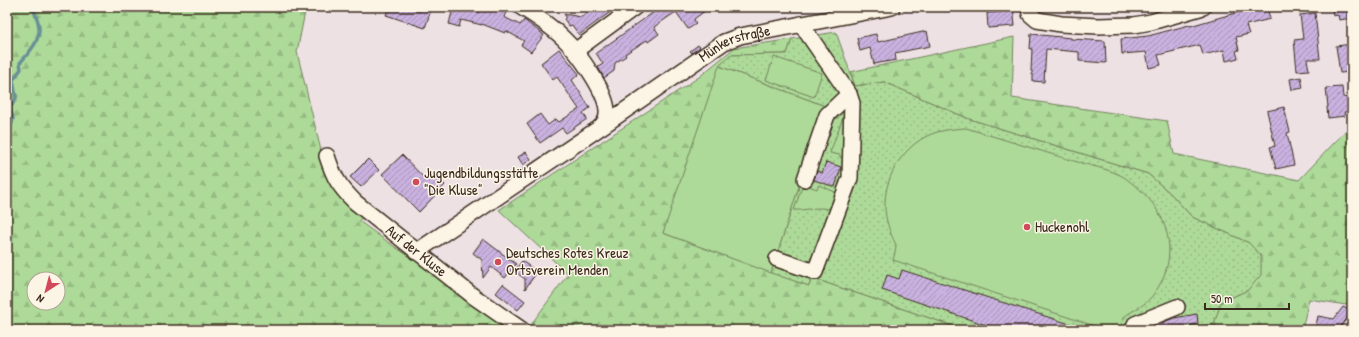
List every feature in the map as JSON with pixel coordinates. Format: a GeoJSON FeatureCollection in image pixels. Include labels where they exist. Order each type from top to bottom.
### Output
{"type":"FeatureCollection","features":[{"type":"Feature","properties":{"kind":"street"},"geometry":{"type":"LineString","coordinates":[[521,7],[536,15],[551,26],[575,50],[594,79],[606,103],[607,116],[600,127]]}},
{"type":"Feature","properties":{"kind":"street"},"geometry":{"type":"LineString","coordinates":[[575,50],[635,7]]}},
{"type":"Feature","properties":{"kind":"street","name":"Münkerstraße"},"geometry":{"type":"LineString","coordinates":[[416,252],[724,42],[740,36],[892,7]]}},
{"type":"Feature","properties":{"kind":"street"},"geometry":{"type":"LineString","coordinates":[[1031,12],[1037,20],[1061,24],[1117,26],[1151,22],[1203,7]]}},
{"type":"Feature","properties":{"kind":"street"},"geometry":{"type":"LineString","coordinates":[[777,259],[815,272],[850,178],[852,104],[849,94],[801,24]]}},
{"type":"Feature","properties":{"kind":"street"},"geometry":{"type":"LineString","coordinates":[[805,179],[827,115],[849,94]]}},
{"type":"Feature","properties":{"kind":"street","name":"Auf der Kluse"},"geometry":{"type":"LineString","coordinates":[[327,156],[333,175],[341,187],[355,202],[416,252],[522,330]]}},
{"type":"Feature","properties":{"kind":"street"},"geometry":{"type":"LineString","coordinates":[[1133,330],[1135,324],[1177,307]]}},
{"type":"Feature","properties":{"kind":"green space"},"geometry":{"type":"Polygon","coordinates":[[[7,7],[306,7],[297,52],[325,167],[364,215],[359,221],[392,245],[522,330],[7,330],[7,7]]]}},
{"type":"Feature","properties":{"kind":"green space"},"geometry":{"type":"Polygon","coordinates":[[[836,32],[855,86],[884,82],[969,119],[1148,174],[1171,194],[1192,217],[1249,243],[1261,256],[1261,275],[1248,290],[1221,302],[1214,324],[1182,330],[965,330],[812,278],[809,286],[771,273],[825,106],[719,66],[731,55],[787,54],[792,39],[836,32]]]}},
{"type":"Feature","properties":{"kind":"green space"},"geometry":{"type":"Polygon","coordinates":[[[1014,37],[1012,98],[1167,121],[1174,154],[1299,180],[1352,124],[1352,306],[1309,299],[1302,330],[1182,330],[1214,324],[1221,302],[1248,290],[1249,243],[1192,217],[1171,194],[1148,174],[969,119],[884,82],[855,86],[850,72],[1014,37]]]}},
{"type":"Feature","properties":{"kind":"green space"},"geometry":{"type":"Polygon","coordinates":[[[792,39],[787,54],[731,55],[663,233],[809,286],[812,278],[965,330],[527,330],[568,274],[499,210],[699,77],[734,48],[792,39]]]}},
{"type":"Feature","properties":{"kind":"green space"},"geometry":{"type":"Polygon","coordinates":[[[774,57],[822,73],[814,97],[766,80],[774,57]]]}},
{"type":"Feature","properties":{"kind":"green space"},"geometry":{"type":"Polygon","coordinates":[[[719,66],[825,106],[771,273],[663,233],[719,66]]]}},
{"type":"Feature","properties":{"kind":"green space"},"geometry":{"type":"Polygon","coordinates":[[[846,109],[847,159],[840,157],[840,155],[830,153],[846,109]]]}},
{"type":"Feature","properties":{"kind":"green space","name":"Huckenohl"},"geometry":{"type":"Polygon","coordinates":[[[966,128],[1115,173],[1124,177],[1133,184],[1155,207],[1163,221],[1167,235],[1169,250],[1167,265],[1162,280],[1153,295],[1142,305],[1124,317],[1120,330],[1107,330],[893,260],[896,245],[888,224],[885,197],[887,186],[895,167],[908,150],[925,137],[940,131],[966,128]]]}},
{"type":"Feature","properties":{"kind":"green space"},"geometry":{"type":"Polygon","coordinates":[[[803,184],[817,189],[819,185],[835,192],[831,207],[828,209],[820,208],[794,210],[803,184]]]}},
{"type":"Feature","properties":{"kind":"building"},"geometry":{"type":"Polygon","coordinates":[[[389,7],[406,7],[419,11],[419,7],[432,7],[425,28],[386,15],[389,7]]]}},
{"type":"Feature","properties":{"kind":"building"},"geometry":{"type":"Polygon","coordinates":[[[481,7],[499,7],[507,10],[504,17],[520,25],[524,20],[544,35],[531,52],[521,45],[524,41],[506,31],[505,33],[482,24],[461,20],[459,27],[449,24],[453,8],[479,12],[481,7]]]}},
{"type":"Feature","properties":{"kind":"building"},"geometry":{"type":"Polygon","coordinates":[[[595,7],[617,7],[579,35],[572,25],[569,26],[564,19],[566,17],[564,14],[581,17],[595,7]]]}},
{"type":"Feature","properties":{"kind":"building"},"geometry":{"type":"Polygon","coordinates":[[[661,7],[710,7],[694,19],[696,24],[688,29],[676,12],[667,18],[654,27],[659,34],[648,42],[647,40],[625,54],[626,56],[615,63],[614,71],[604,78],[598,67],[603,64],[596,53],[661,7]]]}},
{"type":"Feature","properties":{"kind":"building"},"geometry":{"type":"Polygon","coordinates":[[[1000,7],[1013,7],[1015,26],[988,28],[987,13],[1000,12],[1000,7]]]}},
{"type":"Feature","properties":{"kind":"building"},"geometry":{"type":"Polygon","coordinates":[[[1256,7],[1267,7],[1270,19],[1246,25],[1249,34],[1236,37],[1239,50],[1236,51],[1238,58],[1226,61],[1224,50],[1203,55],[1200,45],[1158,55],[1161,65],[1149,68],[1146,52],[1122,54],[1121,39],[1148,36],[1189,25],[1190,26],[1256,7]]]}},
{"type":"Feature","properties":{"kind":"building"},"geometry":{"type":"Polygon","coordinates":[[[1332,7],[1352,7],[1352,18],[1339,20],[1338,15],[1333,16],[1332,7]]]}},
{"type":"Feature","properties":{"kind":"building"},"geometry":{"type":"Polygon","coordinates":[[[1315,13],[1320,59],[1307,59],[1309,70],[1297,71],[1294,40],[1303,39],[1300,15],[1315,13]]]}},
{"type":"Feature","properties":{"kind":"building"},"geometry":{"type":"Polygon","coordinates":[[[927,31],[930,46],[895,53],[896,60],[874,64],[870,48],[860,51],[857,38],[876,34],[878,42],[927,31]]]}},
{"type":"Feature","properties":{"kind":"building"},"geometry":{"type":"Polygon","coordinates":[[[1031,34],[1071,39],[1105,41],[1106,63],[1079,61],[1079,52],[1046,49],[1044,82],[1033,81],[1033,74],[1031,71],[1032,49],[1030,49],[1031,34]]]}},
{"type":"Feature","properties":{"kind":"building"},"geometry":{"type":"Polygon","coordinates":[[[1352,44],[1352,72],[1340,73],[1336,46],[1352,44]]]}},
{"type":"Feature","properties":{"kind":"building"},"geometry":{"type":"Polygon","coordinates":[[[698,45],[700,47],[692,53],[690,51],[698,45]]]}},
{"type":"Feature","properties":{"kind":"building"},"geometry":{"type":"Polygon","coordinates":[[[559,49],[579,74],[572,80],[590,108],[583,113],[587,119],[566,133],[562,128],[540,143],[527,124],[540,114],[548,125],[556,119],[559,122],[579,109],[557,77],[553,80],[541,63],[559,49]]]}},
{"type":"Feature","properties":{"kind":"building"},"geometry":{"type":"Polygon","coordinates":[[[1301,77],[1303,88],[1292,90],[1290,79],[1301,77]]]}},
{"type":"Feature","properties":{"kind":"building"},"geometry":{"type":"Polygon","coordinates":[[[1342,87],[1343,97],[1352,99],[1352,111],[1344,112],[1345,116],[1328,118],[1326,88],[1342,87]]]}},
{"type":"Feature","properties":{"kind":"building"},"geometry":{"type":"Polygon","coordinates":[[[1284,107],[1290,132],[1287,133],[1294,165],[1276,169],[1270,147],[1275,146],[1267,111],[1284,107]]]}},
{"type":"Feature","properties":{"kind":"building"},"geometry":{"type":"Polygon","coordinates":[[[526,152],[531,159],[523,165],[518,157],[526,152]]]}},
{"type":"Feature","properties":{"kind":"building","name":"Jugendbildungsstätte \"Die Kluse\""},"geometry":{"type":"Polygon","coordinates":[[[402,155],[426,180],[433,173],[445,185],[419,212],[382,174],[402,155]]]}},
{"type":"Feature","properties":{"kind":"building"},"geometry":{"type":"Polygon","coordinates":[[[368,159],[379,170],[361,187],[350,177],[368,159]]]}},
{"type":"Feature","properties":{"kind":"building"},"geometry":{"type":"Polygon","coordinates":[[[826,162],[841,167],[835,187],[814,180],[817,171],[822,173],[826,162]]]}},
{"type":"Feature","properties":{"kind":"building","name":"Deutsches Rotes Kreuz Ortsverein Menden"},"geometry":{"type":"Polygon","coordinates":[[[483,239],[516,264],[505,278],[491,267],[483,278],[482,260],[473,253],[483,239]]]}},
{"type":"Feature","properties":{"kind":"building"},"geometry":{"type":"Polygon","coordinates":[[[522,261],[537,272],[525,289],[525,279],[514,271],[522,261]]]}},
{"type":"Feature","properties":{"kind":"building"},"geometry":{"type":"Polygon","coordinates":[[[902,270],[1082,328],[1082,330],[1001,330],[882,290],[887,275],[899,279],[902,270]]]}},
{"type":"Feature","properties":{"kind":"building"},"geometry":{"type":"Polygon","coordinates":[[[503,284],[525,301],[518,310],[496,293],[503,284]]]}},
{"type":"Feature","properties":{"kind":"building"},"geometry":{"type":"Polygon","coordinates":[[[1343,307],[1352,312],[1338,330],[1315,330],[1318,316],[1334,319],[1343,307]]]}},
{"type":"Feature","properties":{"kind":"building"},"geometry":{"type":"Polygon","coordinates":[[[1197,314],[1198,324],[1175,328],[1144,330],[1174,318],[1197,314]]]}},
{"type":"Feature","properties":{"kind":"waterway"},"geometry":{"type":"LineString","coordinates":[[7,139],[13,119],[10,108],[16,98],[13,80],[21,69],[20,63],[35,44],[39,34],[38,22],[33,7]]}},
{"type":"Feature","properties":{"kind":"waterway"},"geometry":{"type":"LineString","coordinates":[[7,282],[10,298]]}},
{"type":"Feature","properties":{"kind":"place","name":"Jugendbildungsstätte \"Die Kluse\""},"geometry":{"type":"Point","coordinates":[416,182]}},
{"type":"Feature","properties":{"kind":"place","name":"Huckenohl"},"geometry":{"type":"Point","coordinates":[1027,227]}},
{"type":"Feature","properties":{"kind":"place","name":"Deutsches Rotes Kreuz Ortsverein Menden"},"geometry":{"type":"Point","coordinates":[498,262]}}]}
